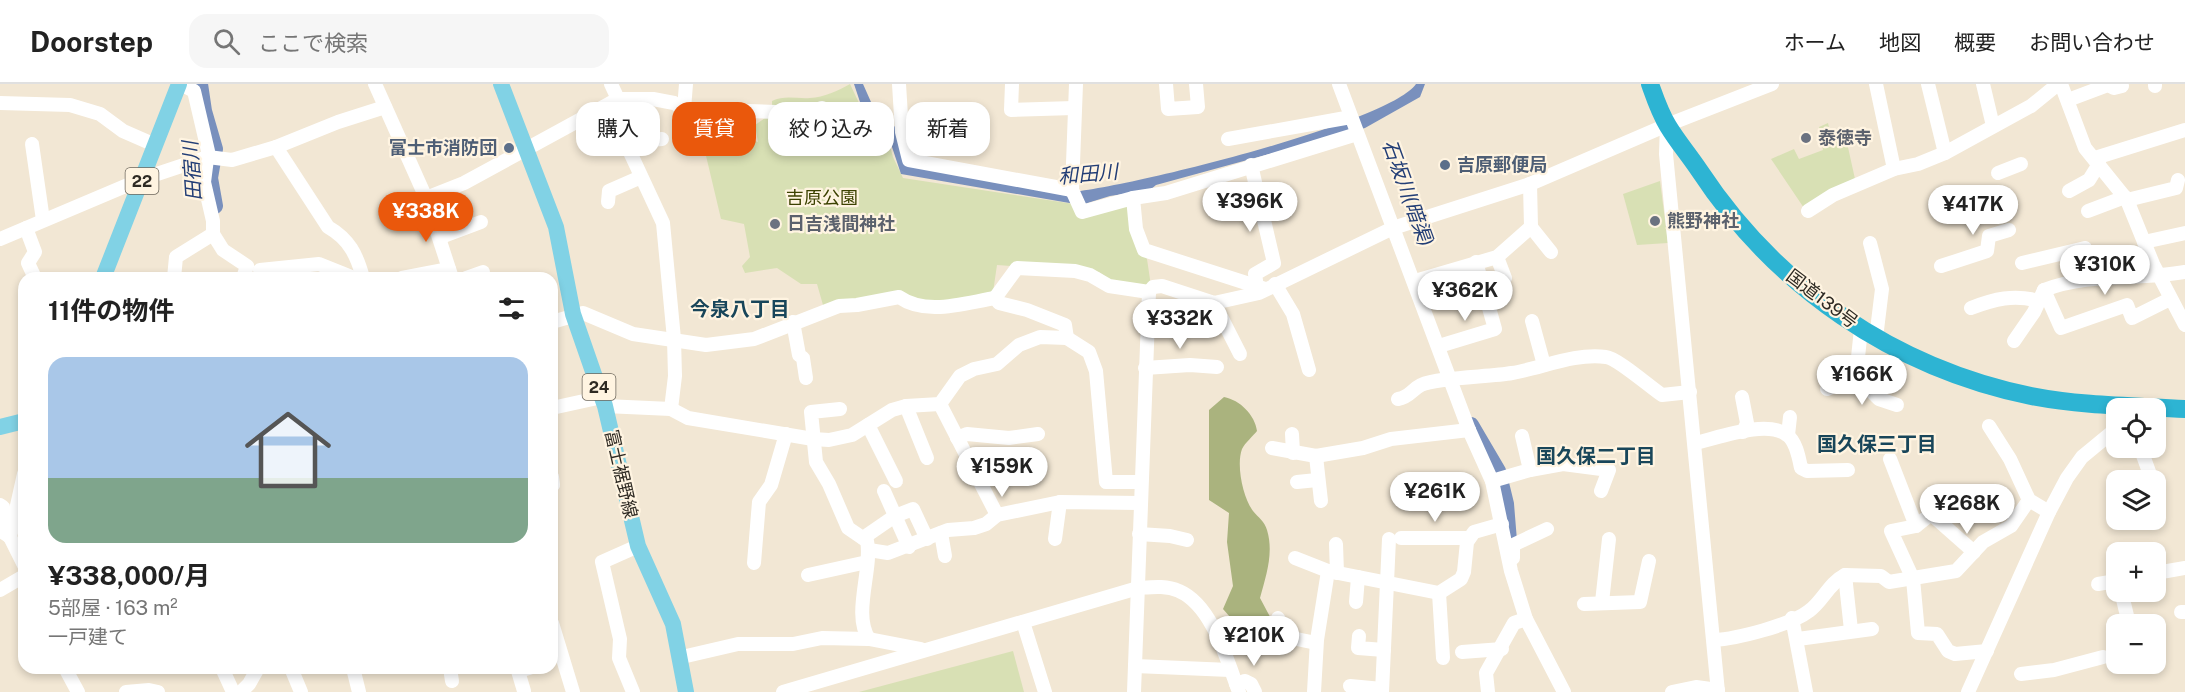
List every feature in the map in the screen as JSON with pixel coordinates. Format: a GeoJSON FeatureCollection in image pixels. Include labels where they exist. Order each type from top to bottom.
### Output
{"type":"FeatureCollection","features":[{"type":"Feature","properties":{"kind":"highway","name":"国道139号"},"geometry":{"type":"LineString","coordinates":[[1650,84],[1667,124],[1713,191],[1762,251],[1806,291],[1869,334],[1929,364],[1972,380],[2021,393],[2106,405]]}},
{"type":"Feature","properties":{"kind":"highway","name":"国道139号"},"geometry":{"type":"LineString","coordinates":[[2166,408],[2185,409]]}},
{"type":"Feature","properties":{"kind":"main road","name":"22"},"geometry":{"type":"LineString","coordinates":[[105,272],[180,84]]}},
{"type":"Feature","properties":{"kind":"main road","name":"富士裾野線"},"geometry":{"type":"LineString","coordinates":[[501,84],[556,227],[573,314],[604,402],[638,546],[673,624],[682,657],[687,692]]}},
{"type":"Feature","properties":{"kind":"main road"},"geometry":{"type":"LineString","coordinates":[[0,427],[18,422]]}},
{"type":"Feature","properties":{"kind":"street"},"geometry":{"type":"LineString","coordinates":[[180,84],[195,92],[208,157],[204,182],[213,220],[213,234],[223,250],[247,266],[245,272]]}},
{"type":"Feature","properties":{"kind":"street"},"geometry":{"type":"LineString","coordinates":[[375,84],[426,198],[441,237],[450,272]]}},
{"type":"Feature","properties":{"kind":"street"},"geometry":{"type":"LineString","coordinates":[[611,84],[619,102]]}},
{"type":"Feature","properties":{"kind":"street"},"geometry":{"type":"LineString","coordinates":[[685,102],[686,84]]}},
{"type":"Feature","properties":{"kind":"street"},"geometry":{"type":"LineString","coordinates":[[899,84],[902,132],[909,160],[1072,190]]}},
{"type":"Feature","properties":{"kind":"street"},"geometry":{"type":"LineString","coordinates":[[1012,84],[1011,110],[1074,108]]}},
{"type":"Feature","properties":{"kind":"street"},"geometry":{"type":"LineString","coordinates":[[1076,84],[1072,190],[1082,212],[1133,198],[1166,193],[1358,134]]}},
{"type":"Feature","properties":{"kind":"street"},"geometry":{"type":"LineString","coordinates":[[1166,84],[1168,109],[1198,107],[1196,84]]}},
{"type":"Feature","properties":{"kind":"street"},"geometry":{"type":"LineString","coordinates":[[1340,84],[1455,380],[1469,430],[1498,479],[1502,524],[1526,619],[1564,692]]}},
{"type":"Feature","properties":{"kind":"street"},"geometry":{"type":"LineString","coordinates":[[1134,692],[1145,368],[1149,292],[1153,287],[1162,286],[1214,303],[1259,293],[1266,287],[1397,226],[1530,184],[1667,124],[1772,84]]}},
{"type":"Feature","properties":{"kind":"street"},"geometry":{"type":"LineString","coordinates":[[1876,84],[1894,169]]}},
{"type":"Feature","properties":{"kind":"street"},"geometry":{"type":"LineString","coordinates":[[1928,84],[1944,153]]}},
{"type":"Feature","properties":{"kind":"street"},"geometry":{"type":"LineString","coordinates":[[1983,84],[1993,126]]}},
{"type":"Feature","properties":{"kind":"street"},"geometry":{"type":"LineString","coordinates":[[1808,211],[1833,195],[1894,169],[1918,164],[1944,153],[2031,106],[2060,84],[2085,148],[2126,198],[2159,277],[2185,325]]}},
{"type":"Feature","properties":{"kind":"street"},"geometry":{"type":"LineString","coordinates":[[2068,100],[2108,85],[2114,88],[2122,86]]}},
{"type":"Feature","properties":{"kind":"street"},"geometry":{"type":"LineString","coordinates":[[426,198],[464,183],[618,99],[653,99],[672,103]]}},
{"type":"Feature","properties":{"kind":"street"},"geometry":{"type":"LineString","coordinates":[[0,103],[70,105],[100,114],[123,131],[155,145]]}},
{"type":"Feature","properties":{"kind":"street"},"geometry":{"type":"LineString","coordinates":[[0,239],[142,179],[208,157],[232,160],[276,147],[338,122],[385,107]]}},
{"type":"Feature","properties":{"kind":"street"},"geometry":{"type":"LineString","coordinates":[[1228,140],[1351,117]]}},
{"type":"Feature","properties":{"kind":"street"},"geometry":{"type":"LineString","coordinates":[[1667,124],[1666,154],[1718,691],[1696,687],[1671,692]]}},
{"type":"Feature","properties":{"kind":"street"},"geometry":{"type":"LineString","coordinates":[[2069,191],[2089,180],[2097,161],[2185,130]]}},
{"type":"Feature","properties":{"kind":"street"},"geometry":{"type":"LineString","coordinates":[[32,144],[43,220]]}},
{"type":"Feature","properties":{"kind":"street"},"geometry":{"type":"LineString","coordinates":[[276,147],[328,227],[338,233],[357,256],[361,272]]}},
{"type":"Feature","properties":{"kind":"street"},"geometry":{"type":"LineString","coordinates":[[633,156],[663,223],[674,339],[675,376],[671,409]]}},
{"type":"Feature","properties":{"kind":"street"},"geometry":{"type":"LineString","coordinates":[[1998,173],[2021,164]]}},
{"type":"Feature","properties":{"kind":"street"},"geometry":{"type":"LineString","coordinates":[[1251,165],[1274,263],[1255,274],[1293,314],[1309,370]]}},
{"type":"Feature","properties":{"kind":"street"},"geometry":{"type":"LineString","coordinates":[[608,202],[609,191],[641,177]]}},
{"type":"Feature","properties":{"kind":"street"},"geometry":{"type":"LineString","coordinates":[[2088,211],[2126,198],[2176,188],[2178,180]]}},
{"type":"Feature","properties":{"kind":"street"},"geometry":{"type":"LineString","coordinates":[[1530,184],[1531,227],[1551,252]]}},
{"type":"Feature","properties":{"kind":"street"},"geometry":{"type":"LineString","coordinates":[[1133,198],[1136,229],[1144,250],[1266,287]]}},
{"type":"Feature","properties":{"kind":"street"},"geometry":{"type":"LineString","coordinates":[[441,237],[481,222]]}},
{"type":"Feature","properties":{"kind":"street"},"geometry":{"type":"LineString","coordinates":[[1417,280],[1497,257],[1531,227]]}},
{"type":"Feature","properties":{"kind":"street"},"geometry":{"type":"LineString","coordinates":[[26,228],[35,252],[28,262],[32,272]]}},
{"type":"Feature","properties":{"kind":"street"},"geometry":{"type":"LineString","coordinates":[[1941,266],[1986,251],[1989,236],[2009,231]]}},
{"type":"Feature","properties":{"kind":"street"},"geometry":{"type":"LineString","coordinates":[[2144,242],[2185,233]]}},
{"type":"Feature","properties":{"kind":"street"},"geometry":{"type":"LineString","coordinates":[[175,272],[176,257],[213,234]]}},
{"type":"Feature","properties":{"kind":"street"},"geometry":{"type":"LineString","coordinates":[[1827,389],[1856,376],[1869,334],[1881,289],[1870,243]]}},
{"type":"Feature","properties":{"kind":"street"},"geometry":{"type":"LineString","coordinates":[[2022,263],[2085,248]]}},
{"type":"Feature","properties":{"kind":"street"},"geometry":{"type":"LineString","coordinates":[[1497,257],[1505,278]]}},
{"type":"Feature","properties":{"kind":"street"},"geometry":{"type":"LineString","coordinates":[[1441,345],[1495,329],[1476,262]]}},
{"type":"Feature","properties":{"kind":"street"},"geometry":{"type":"LineString","coordinates":[[260,270],[319,264],[339,272]]}},
{"type":"Feature","properties":{"kind":"street"},"geometry":{"type":"LineString","coordinates":[[558,320],[583,313],[633,334],[706,345],[754,339],[838,306],[857,306],[899,297],[908,304],[929,307],[995,298],[1017,268],[1075,272],[1090,275],[1109,286],[1149,292]]}},
{"type":"Feature","properties":{"kind":"street"},"geometry":{"type":"LineString","coordinates":[[1971,308],[1991,300],[2042,296],[2099,277],[2159,277],[2185,272]]}},
{"type":"Feature","properties":{"kind":"street"},"geometry":{"type":"LineString","coordinates":[[2042,296],[2061,328],[2127,305],[2132,318],[2170,299]]}},
{"type":"Feature","properties":{"kind":"street"},"geometry":{"type":"LineString","coordinates":[[2014,341],[2042,296]]}},
{"type":"Feature","properties":{"kind":"street"},"geometry":{"type":"LineString","coordinates":[[995,298],[999,303],[1027,310],[1065,325],[1067,338]]}},
{"type":"Feature","properties":{"kind":"street"},"geometry":{"type":"LineString","coordinates":[[1214,303],[1240,354]]}},
{"type":"Feature","properties":{"kind":"street"},"geometry":{"type":"LineString","coordinates":[[1532,321],[1544,365]]}},
{"type":"Feature","properties":{"kind":"street"},"geometry":{"type":"LineString","coordinates":[[793,322],[806,378]]}},
{"type":"Feature","properties":{"kind":"street"},"geometry":{"type":"LineString","coordinates":[[940,404],[960,376],[974,369],[997,364],[1019,345],[1040,337],[1067,338],[1089,352],[1096,370],[1106,482],[1140,482]]}},
{"type":"Feature","properties":{"kind":"street"},"geometry":{"type":"LineString","coordinates":[[1398,399],[1408,397],[1420,385],[1513,373],[1575,357],[1607,357],[1620,363],[1662,395],[1690,392]]}},
{"type":"Feature","properties":{"kind":"street"},"geometry":{"type":"LineString","coordinates":[[1145,368],[1190,364],[1217,367]]}},
{"type":"Feature","properties":{"kind":"street"},"geometry":{"type":"LineString","coordinates":[[1856,376],[1878,399],[1898,405]]}},
{"type":"Feature","properties":{"kind":"street"},"geometry":{"type":"LineString","coordinates":[[1742,397],[1747,423],[1743,432]]}},
{"type":"Feature","properties":{"kind":"street"},"geometry":{"type":"LineString","coordinates":[[558,407],[604,402],[671,409],[688,418],[813,439],[844,438],[892,410],[906,406],[940,404]]}},
{"type":"Feature","properties":{"kind":"street"},"geometry":{"type":"LineString","coordinates":[[940,404],[997,515]]}},
{"type":"Feature","properties":{"kind":"street"},"geometry":{"type":"LineString","coordinates":[[906,406],[927,458]]}},
{"type":"Feature","properties":{"kind":"street"},"geometry":{"type":"LineString","coordinates":[[840,409],[811,412],[813,439],[816,462],[829,484],[841,516],[866,550],[863,601],[865,633],[869,639]]}},
{"type":"Feature","properties":{"kind":"street"},"geometry":{"type":"LineString","coordinates":[[1790,417],[1788,435],[1798,452],[1802,468],[1807,471],[1848,470]]}},
{"type":"Feature","properties":{"kind":"street"},"geometry":{"type":"LineString","coordinates":[[868,425],[896,481]]}},
{"type":"Feature","properties":{"kind":"street"},"geometry":{"type":"LineString","coordinates":[[1989,426],[2010,459],[2029,500],[2049,512]]}},
{"type":"Feature","properties":{"kind":"street"},"geometry":{"type":"LineString","coordinates":[[1695,443],[1743,432],[1773,429],[1788,435]]}},
{"type":"Feature","properties":{"kind":"street"},"geometry":{"type":"LineString","coordinates":[[1272,448],[1316,456],[1342,445],[1469,430]]}},
{"type":"Feature","properties":{"kind":"street"},"geometry":{"type":"LineString","coordinates":[[754,563],[759,502],[771,485],[786,434]]}},
{"type":"Feature","properties":{"kind":"street"},"geometry":{"type":"LineString","coordinates":[[957,438],[967,434],[1009,438],[1038,434]]}},
{"type":"Feature","properties":{"kind":"street"},"geometry":{"type":"LineString","coordinates":[[1292,434],[1293,453]]}},
{"type":"Feature","properties":{"kind":"street"},"geometry":{"type":"LineString","coordinates":[[1522,436],[1530,470]]}},
{"type":"Feature","properties":{"kind":"street"},"geometry":{"type":"LineString","coordinates":[[1968,692],[2049,512],[2082,457],[2106,438]]}},
{"type":"Feature","properties":{"kind":"street"},"geometry":{"type":"LineString","coordinates":[[1316,456],[1321,501]]}},
{"type":"Feature","properties":{"kind":"street"},"geometry":{"type":"LineString","coordinates":[[1890,459],[1916,526]]}},
{"type":"Feature","properties":{"kind":"street"},"geometry":{"type":"LineString","coordinates":[[1498,479],[1563,464],[1609,470],[1601,491]]}},
{"type":"Feature","properties":{"kind":"street"},"geometry":{"type":"LineString","coordinates":[[1297,482],[1317,480]]}},
{"type":"Feature","properties":{"kind":"street"},"geometry":{"type":"LineString","coordinates":[[884,491],[909,547]]}},
{"type":"Feature","properties":{"kind":"street"},"geometry":{"type":"LineString","coordinates":[[1714,640],[1773,627],[1809,611],[1836,579],[1845,575],[1881,576],[1889,582],[1956,571],[1983,542],[2011,526],[2029,500]]}},
{"type":"Feature","properties":{"kind":"street"},"geometry":{"type":"LineString","coordinates":[[866,550],[888,553],[909,547],[941,533],[986,524],[997,515],[1060,502],[1140,504]]}},
{"type":"Feature","properties":{"kind":"street"},"geometry":{"type":"LineString","coordinates":[[1055,538],[1060,502]]}},
{"type":"Feature","properties":{"kind":"street"},"geometry":{"type":"LineString","coordinates":[[0,506],[3,507],[4,533],[10,537],[18,553]]}},
{"type":"Feature","properties":{"kind":"street"},"geometry":{"type":"LineString","coordinates":[[808,575],[866,550],[895,516],[913,509],[927,539]]}},
{"type":"Feature","properties":{"kind":"street"},"geometry":{"type":"LineString","coordinates":[[1974,552],[1931,514],[1916,526],[1891,531],[1912,579],[1918,633],[1937,634],[1948,651],[1955,654],[1987,651]]}},
{"type":"Feature","properties":{"kind":"street"},"geometry":{"type":"LineString","coordinates":[[10,537],[18,516]]}},
{"type":"Feature","properties":{"kind":"street"},"geometry":{"type":"LineString","coordinates":[[1295,558],[1333,572],[1387,585],[1439,593],[1461,579],[1469,538],[1474,532],[1502,524]]}},
{"type":"Feature","properties":{"kind":"street"},"geometry":{"type":"LineString","coordinates":[[1509,552],[1513,545],[1547,529]]}},
{"type":"Feature","properties":{"kind":"street"},"geometry":{"type":"LineString","coordinates":[[941,533],[945,555]]}},
{"type":"Feature","properties":{"kind":"street"},"geometry":{"type":"LineString","coordinates":[[1139,534],[1170,536],[1187,540]]}},
{"type":"Feature","properties":{"kind":"street"},"geometry":{"type":"LineString","coordinates":[[1350,686],[1382,690],[1387,585],[1395,539],[1469,538]]}},
{"type":"Feature","properties":{"kind":"street"},"geometry":{"type":"LineString","coordinates":[[1602,602],[1609,539]]}},
{"type":"Feature","properties":{"kind":"street"},"geometry":{"type":"LineString","coordinates":[[1314,692],[1316,643],[1333,572],[1336,544]]}},
{"type":"Feature","properties":{"kind":"street"},"geometry":{"type":"LineString","coordinates":[[633,692],[620,658],[621,639],[602,562],[638,546]]}},
{"type":"Feature","properties":{"kind":"street"},"geometry":{"type":"LineString","coordinates":[[1584,604],[1640,602],[1649,561]]}},
{"type":"Feature","properties":{"kind":"street"},"geometry":{"type":"LineString","coordinates":[[2166,571],[2185,568]]}},
{"type":"Feature","properties":{"kind":"street"},"geometry":{"type":"LineString","coordinates":[[1845,575],[1851,630]]}},
{"type":"Feature","properties":{"kind":"street"},"geometry":{"type":"LineString","coordinates":[[1356,602],[1358,577]]}},
{"type":"Feature","properties":{"kind":"street"},"geometry":{"type":"LineString","coordinates":[[0,590],[18,580]]}},
{"type":"Feature","properties":{"kind":"street"},"geometry":{"type":"LineString","coordinates":[[2098,584],[2106,582]]}},
{"type":"Feature","properties":{"kind":"street"},"geometry":{"type":"LineString","coordinates":[[783,692],[1138,588],[1161,586],[1179,591],[1196,602],[1207,615],[1237,688],[1245,681],[1251,684],[1255,692]]}},
{"type":"Feature","properties":{"kind":"street"},"geometry":{"type":"LineString","coordinates":[[1439,593],[1443,658]]}},
{"type":"Feature","properties":{"kind":"street"},"geometry":{"type":"LineString","coordinates":[[1278,618],[1287,637],[1316,643]]}},
{"type":"Feature","properties":{"kind":"street"},"geometry":{"type":"LineString","coordinates":[[1792,618],[1798,639],[1806,692]]}},
{"type":"Feature","properties":{"kind":"street"},"geometry":{"type":"LineString","coordinates":[[1488,692],[1486,673],[1502,649],[1514,623],[1526,619]]}},
{"type":"Feature","properties":{"kind":"street"},"geometry":{"type":"LineString","coordinates":[[1023,622],[1045,692]]}},
{"type":"Feature","properties":{"kind":"street"},"geometry":{"type":"LineString","coordinates":[[1798,639],[1851,630],[1872,629]]}},
{"type":"Feature","properties":{"kind":"street"},"geometry":{"type":"LineString","coordinates":[[1359,636],[1358,648],[1384,650]]}},
{"type":"Feature","properties":{"kind":"street"},"geometry":{"type":"LineString","coordinates":[[682,657],[738,644],[793,644],[822,639],[869,639],[926,649]]}},
{"type":"Feature","properties":{"kind":"street"},"geometry":{"type":"LineString","coordinates":[[1461,652],[1502,649]]}},
{"type":"Feature","properties":{"kind":"street"},"geometry":{"type":"LineString","coordinates":[[558,654],[573,692]]}},
{"type":"Feature","properties":{"kind":"street"},"geometry":{"type":"LineString","coordinates":[[2021,674],[2054,670],[2103,657]]}},
{"type":"Feature","properties":{"kind":"street"},"geometry":{"type":"LineString","coordinates":[[1135,666],[1230,670]]}},
{"type":"Feature","properties":{"kind":"street"},"geometry":{"type":"LineString","coordinates":[[68,674],[78,692]]}},
{"type":"Feature","properties":{"kind":"street"},"geometry":{"type":"LineString","coordinates":[[225,674],[233,692]]}},
{"type":"Feature","properties":{"kind":"street"},"geometry":{"type":"LineString","coordinates":[[241,692],[255,674]]}},
{"type":"Feature","properties":{"kind":"street"},"geometry":{"type":"LineString","coordinates":[[294,674],[301,692]]}},
{"type":"Feature","properties":{"kind":"street"},"geometry":{"type":"LineString","coordinates":[[354,674],[359,692]]}},
{"type":"Feature","properties":{"kind":"street"},"geometry":{"type":"LineString","coordinates":[[519,674],[524,691]]}},
{"type":"Feature","properties":{"kind":"street"},"geometry":{"type":"LineString","coordinates":[[126,692],[149,690],[158,692]]}},
{"type":"Feature","properties":{"kind":"green space","name":"吉原公園"},"geometry":{"type":"Polygon","coordinates":[[[850,84],[859,102],[772,102],[786,98],[810,98],[836,91],[850,84]]]}},
{"type":"Feature","properties":{"kind":"green space","name":"吉原公園"},"geometry":{"type":"Polygon","coordinates":[[[768,116],[768,156],[893,156],[903,178],[1081,205],[1082,219],[1128,204],[1135,240],[1147,259],[1151,286],[1114,283],[1099,272],[997,265],[992,299],[823,305],[817,284],[801,284],[777,268],[745,273],[742,266],[750,257],[744,224],[721,219],[706,156],[756,156],[756,141],[758,142],[756,124],[768,116]]]}},
{"type":"Feature","properties":{"kind":"green space"},"geometry":{"type":"Polygon","coordinates":[[[1828,123],[1830,132],[1844,129],[1855,179],[1806,211],[1771,159],[1794,149],[1799,159],[1823,150],[1819,127],[1828,123]]]}},
{"type":"Feature","properties":{"kind":"green space"},"geometry":{"type":"Polygon","coordinates":[[[1660,181],[1668,243],[1637,245],[1623,194],[1660,181]]]}},
{"type":"Feature","properties":{"kind":"green space"},"geometry":{"type":"Polygon","coordinates":[[[1224,397],[1236,401],[1246,409],[1256,425],[1257,431],[1242,449],[1240,464],[1246,498],[1253,511],[1265,524],[1269,539],[1268,564],[1260,598],[1277,630],[1266,634],[1230,617],[1223,609],[1233,586],[1227,542],[1229,513],[1209,500],[1209,410],[1224,397]]]}},
{"type":"Feature","properties":{"kind":"green space"},"geometry":{"type":"Polygon","coordinates":[[[1013,651],[1024,692],[859,692],[1013,651]]]}},
{"type":"Feature","properties":{"kind":"water"},"geometry":{"type":"Polygon","coordinates":[[[854,84],[863,84],[871,102],[860,102],[854,84]]]}},
{"type":"Feature","properties":{"kind":"water"},"geometry":{"type":"Polygon","coordinates":[[[1416,84],[1425,84],[1420,97],[1365,128],[1156,185],[1150,190],[1110,196],[1081,205],[901,174],[894,153],[894,126],[897,129],[905,164],[1065,192],[1144,179],[1254,151],[1358,117],[1396,100],[1416,84]]]}},
{"type":"Feature","properties":{"kind":"waterway","name":"田宿川"},"geometry":{"type":"LineString","coordinates":[[200,84],[204,111],[215,149],[210,178],[215,206]]}},
{"type":"Feature","properties":{"kind":"waterway","name":"石坂川(暗渠)"},"geometry":{"type":"LineString","coordinates":[[1471,425],[1498,471],[1506,504],[1509,541]]}},
{"type":"Feature","properties":{"kind":"place","name":"泰徳寺"},"geometry":{"type":"Point","coordinates":[1806,138]}},
{"type":"Feature","properties":{"kind":"place","name":"富士市消防団"},"geometry":{"type":"Point","coordinates":[509,148]}},
{"type":"Feature","properties":{"kind":"place","name":"吉原郵便局"},"geometry":{"type":"Point","coordinates":[1445,165]}},
{"type":"Feature","properties":{"kind":"place","name":"熊野神社"},"geometry":{"type":"Point","coordinates":[1655,221]}},
{"type":"Feature","properties":{"kind":"place","name":"日吉浅間神社"},"geometry":{"type":"Point","coordinates":[775,224]}},
{"type":"Feature","properties":{"kind":"district","name":"今泉八丁目"},"geometry":{"type":"Point","coordinates":[740,309]}},
{"type":"Feature","properties":{"kind":"district","name":"国久保三丁目"},"geometry":{"type":"Point","coordinates":[1877,444]}},
{"type":"Feature","properties":{"kind":"district","name":"国久保二丁目"},"geometry":{"type":"Point","coordinates":[1596,456]}},
{"type":"Feature","properties":{"kind":"water label","name":"和田川"},"geometry":{"type":"Point","coordinates":[1088,174]}}]}
